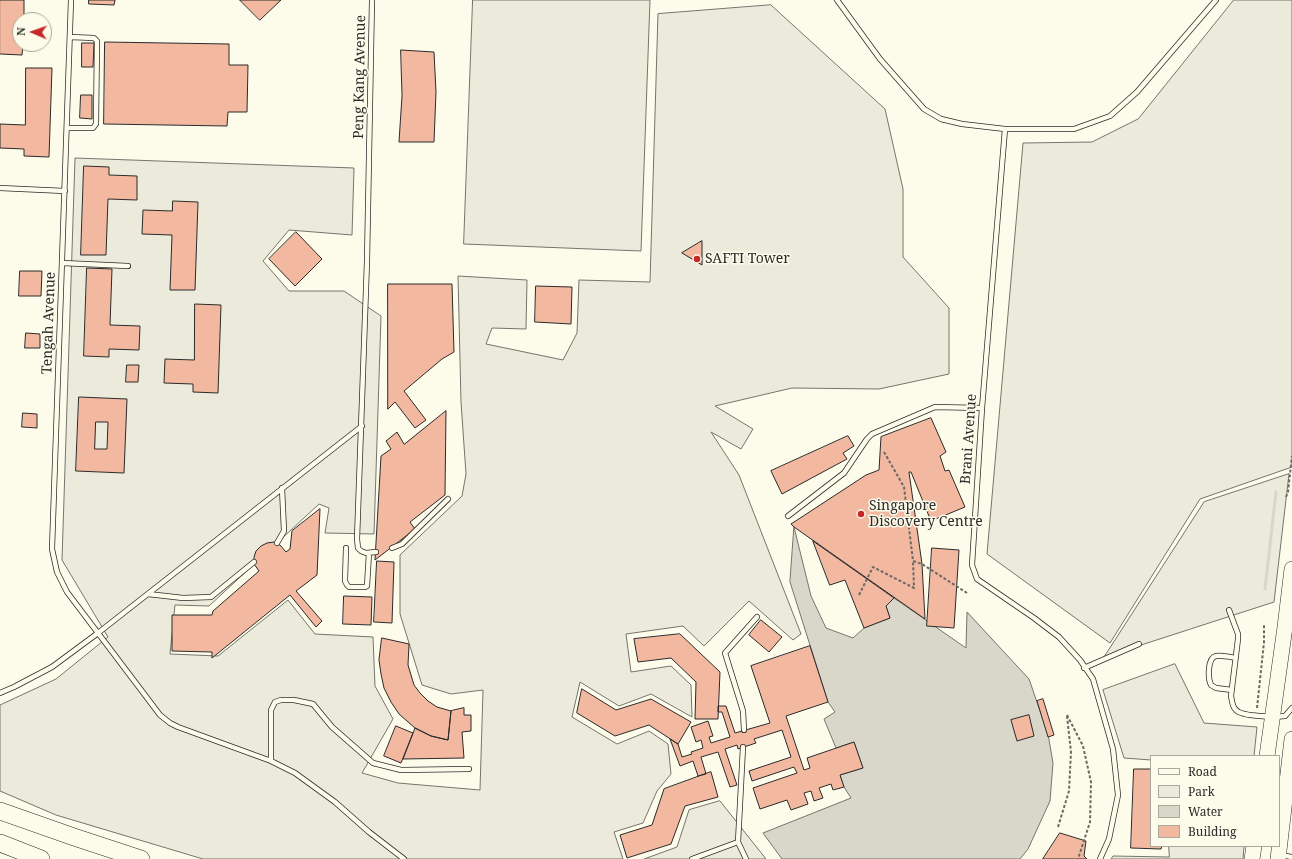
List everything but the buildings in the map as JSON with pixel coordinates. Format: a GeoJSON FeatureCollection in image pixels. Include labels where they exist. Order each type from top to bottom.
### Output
{"type":"FeatureCollection","features":[{"type":"Feature","properties":{"kind":"highway"},"geometry":{"type":"LineString","coordinates":[[0,811],[141,859]]}},
{"type":"Feature","properties":{"kind":"highway"},"geometry":{"type":"LineString","coordinates":[[0,843],[41,859]]}},
{"type":"Feature","properties":{"kind":"main road"},"geometry":{"type":"LineString","coordinates":[[1267,755],[1292,569]]}},
{"type":"Feature","properties":{"kind":"main road"},"geometry":{"type":"LineString","coordinates":[[1283,857],[1292,740]]}},
{"type":"Feature","properties":{"kind":"main road"},"geometry":{"type":"LineString","coordinates":[[1252,859],[1254,847]]}},
{"type":"Feature","properties":{"kind":"lane","name":"Tengah Avenue"},"geometry":{"type":"LineString","coordinates":[[72,0],[52,549],[57,572],[67,592],[160,715],[170,723],[271,761],[295,773],[335,802],[369,832],[404,859]]}},
{"type":"Feature","properties":{"kind":"lane","name":"Peng Kang Avenue"},"geometry":{"type":"LineString","coordinates":[[369,553],[361,551],[358,548],[357,539],[370,155],[372,0]]}},
{"type":"Feature","properties":{"kind":"lane"},"geometry":{"type":"LineString","coordinates":[[837,0],[880,59],[924,109],[942,119],[962,124],[1005,129],[1074,129],[1110,116],[1137,92],[1216,0]]}},
{"type":"Feature","properties":{"kind":"lane"},"geometry":{"type":"LineString","coordinates":[[67,128],[93,128],[96,124],[97,41],[94,38],[70,37]]}},
{"type":"Feature","properties":{"kind":"lane","name":"Brani Avenue"},"geometry":{"type":"LineString","coordinates":[[1005,129],[982,408],[972,565],[978,579],[1059,637],[1080,660],[1084,668],[1093,679],[1113,749],[1118,795],[1109,839],[1100,859]]}},
{"type":"Feature","properties":{"kind":"lane"},"geometry":{"type":"LineString","coordinates":[[0,188],[65,191]]}},
{"type":"Feature","properties":{"kind":"lane"},"geometry":{"type":"LineString","coordinates":[[62,263],[128,266]]}},
{"type":"Feature","properties":{"kind":"lane"},"geometry":{"type":"LineString","coordinates":[[788,516],[844,472],[872,434],[936,407],[982,408]]}},
{"type":"Feature","properties":{"kind":"lane"},"geometry":{"type":"LineString","coordinates":[[0,693],[52,667],[98,633],[362,426]]}},
{"type":"Feature","properties":{"kind":"lane"},"geometry":{"type":"LineString","coordinates":[[277,543],[284,531],[282,488]]}},
{"type":"Feature","properties":{"kind":"lane"},"geometry":{"type":"LineString","coordinates":[[392,548],[402,544],[448,499]]}},
{"type":"Feature","properties":{"kind":"lane"},"geometry":{"type":"LineString","coordinates":[[346,548],[345,581],[349,587],[367,586],[369,553],[376,552]]}},
{"type":"Feature","properties":{"kind":"lane"},"geometry":{"type":"LineString","coordinates":[[148,594],[183,598],[211,597],[254,562]]}},
{"type":"Feature","properties":{"kind":"lane"},"geometry":{"type":"LineString","coordinates":[[1229,610],[1238,634],[1232,690],[1232,703],[1235,710],[1241,714],[1285,716],[1292,708]]}},
{"type":"Feature","properties":{"kind":"lane"},"geometry":{"type":"LineString","coordinates":[[744,730],[743,711],[725,653],[757,617]]}},
{"type":"Feature","properties":{"kind":"lane"},"geometry":{"type":"LineString","coordinates":[[1084,668],[1139,644]]}},
{"type":"Feature","properties":{"kind":"lane"},"geometry":{"type":"LineString","coordinates":[[1232,690],[1211,686],[1208,678],[1210,661],[1217,656],[1236,658]]}},
{"type":"Feature","properties":{"kind":"lane"},"geometry":{"type":"LineString","coordinates":[[271,761],[271,710],[275,702],[281,700],[294,700],[313,704],[332,727],[373,763],[401,770],[469,769]]}},
{"type":"Feature","properties":{"kind":"lane"},"geometry":{"type":"LineString","coordinates":[[743,747],[738,842],[746,859]]}},
{"type":"Feature","properties":{"kind":"lane"},"geometry":{"type":"LineString","coordinates":[[692,859],[738,842]]}},
{"type":"Feature","properties":{"kind":"path"},"geometry":{"type":"LineString","coordinates":[[859,595],[873,567],[914,588],[913,561],[904,487],[884,452]]}},
{"type":"Feature","properties":{"kind":"path"},"geometry":{"type":"LineString","coordinates":[[1286,497],[1288,492],[1292,456]]}},
{"type":"Feature","properties":{"kind":"path"},"geometry":{"type":"LineString","coordinates":[[913,561],[922,564],[967,592]]}},
{"type":"Feature","properties":{"kind":"path"},"geometry":{"type":"LineString","coordinates":[[1256,715],[1264,642],[1264,625]]}},
{"type":"Feature","properties":{"kind":"path"},"geometry":{"type":"LineString","coordinates":[[1058,827],[1069,791],[1071,752],[1067,715],[1083,746],[1091,782],[1090,822],[1078,859]]}},
{"type":"Feature","properties":{"kind":"green space"},"geometry":{"type":"Polygon","coordinates":[[[1234,0],[1292,0],[1292,467],[1200,499],[1110,643],[987,554],[1023,143],[1092,142],[1138,119],[1234,0]]]}},
{"type":"Feature","properties":{"kind":"green space"},"geometry":{"type":"Polygon","coordinates":[[[771,5],[885,109],[903,189],[903,257],[949,308],[949,374],[879,389],[792,388],[715,406],[753,429],[741,449],[711,432],[739,475],[801,634],[793,640],[749,601],[704,646],[683,626],[626,634],[631,672],[671,666],[691,685],[692,717],[651,694],[619,706],[580,682],[572,717],[617,744],[649,731],[668,744],[671,774],[657,791],[643,823],[614,832],[623,859],[203,859],[56,815],[0,791],[0,705],[56,679],[108,637],[62,560],[75,158],[354,168],[352,235],[289,230],[263,261],[289,291],[344,291],[381,316],[374,534],[325,533],[329,508],[319,504],[209,606],[175,605],[170,654],[218,656],[288,600],[315,634],[373,637],[375,686],[393,719],[362,773],[398,783],[480,790],[483,690],[451,694],[422,685],[400,614],[400,555],[462,496],[466,474],[461,402],[458,276],[527,280],[526,329],[492,328],[486,344],[563,360],[577,333],[579,280],[650,282],[658,14],[771,5]]]}},
{"type":"Feature","properties":{"kind":"green space"},"geometry":{"type":"Polygon","coordinates":[[[1175,664],[1204,723],[1257,727],[1254,755],[1150,755],[1150,760],[1124,758],[1103,690],[1175,664]]]}},
{"type":"Feature","properties":{"kind":"green space"},"geometry":{"type":"Polygon","coordinates":[[[720,801],[766,859],[644,859],[677,847],[689,810],[720,801]]]}},
{"type":"Feature","properties":{"kind":"green space"},"geometry":{"type":"Polygon","coordinates":[[[1169,847],[1244,847],[1243,859],[1111,859],[1113,856],[1169,857],[1169,847]]]}},
{"type":"Feature","properties":{"kind":"shaded area"},"geometry":{"type":"Polygon","coordinates":[[[473,0],[650,0],[641,251],[464,244],[473,0]]]}},
{"type":"Feature","properties":{"kind":"shaded area"},"geometry":{"type":"Polygon","coordinates":[[[1289,474],[1274,602],[1104,657],[1204,502],[1289,474]]]}},
{"type":"Feature","properties":{"kind":"water"},"geometry":{"type":"Polygon","coordinates":[[[794,527],[811,596],[826,628],[853,638],[864,628],[890,618],[886,606],[894,598],[966,648],[967,612],[1029,679],[1048,734],[1053,763],[1050,801],[1028,849],[1020,859],[782,859],[763,833],[851,798],[844,787],[840,775],[863,768],[854,742],[836,748],[824,719],[835,712],[828,702],[790,582],[794,527]]]}},
{"type":"Feature","properties":{"kind":"waterway"},"geometry":{"type":"LineString","coordinates":[[1265,589],[1276,492]]}},
{"type":"Feature","properties":{"kind":"place","name":"SAFTI Tower"},"geometry":{"type":"Point","coordinates":[697,259]}},
{"type":"Feature","properties":{"kind":"place","name":"Singapore Discovery Centre"},"geometry":{"type":"Point","coordinates":[861,514]}}]}
